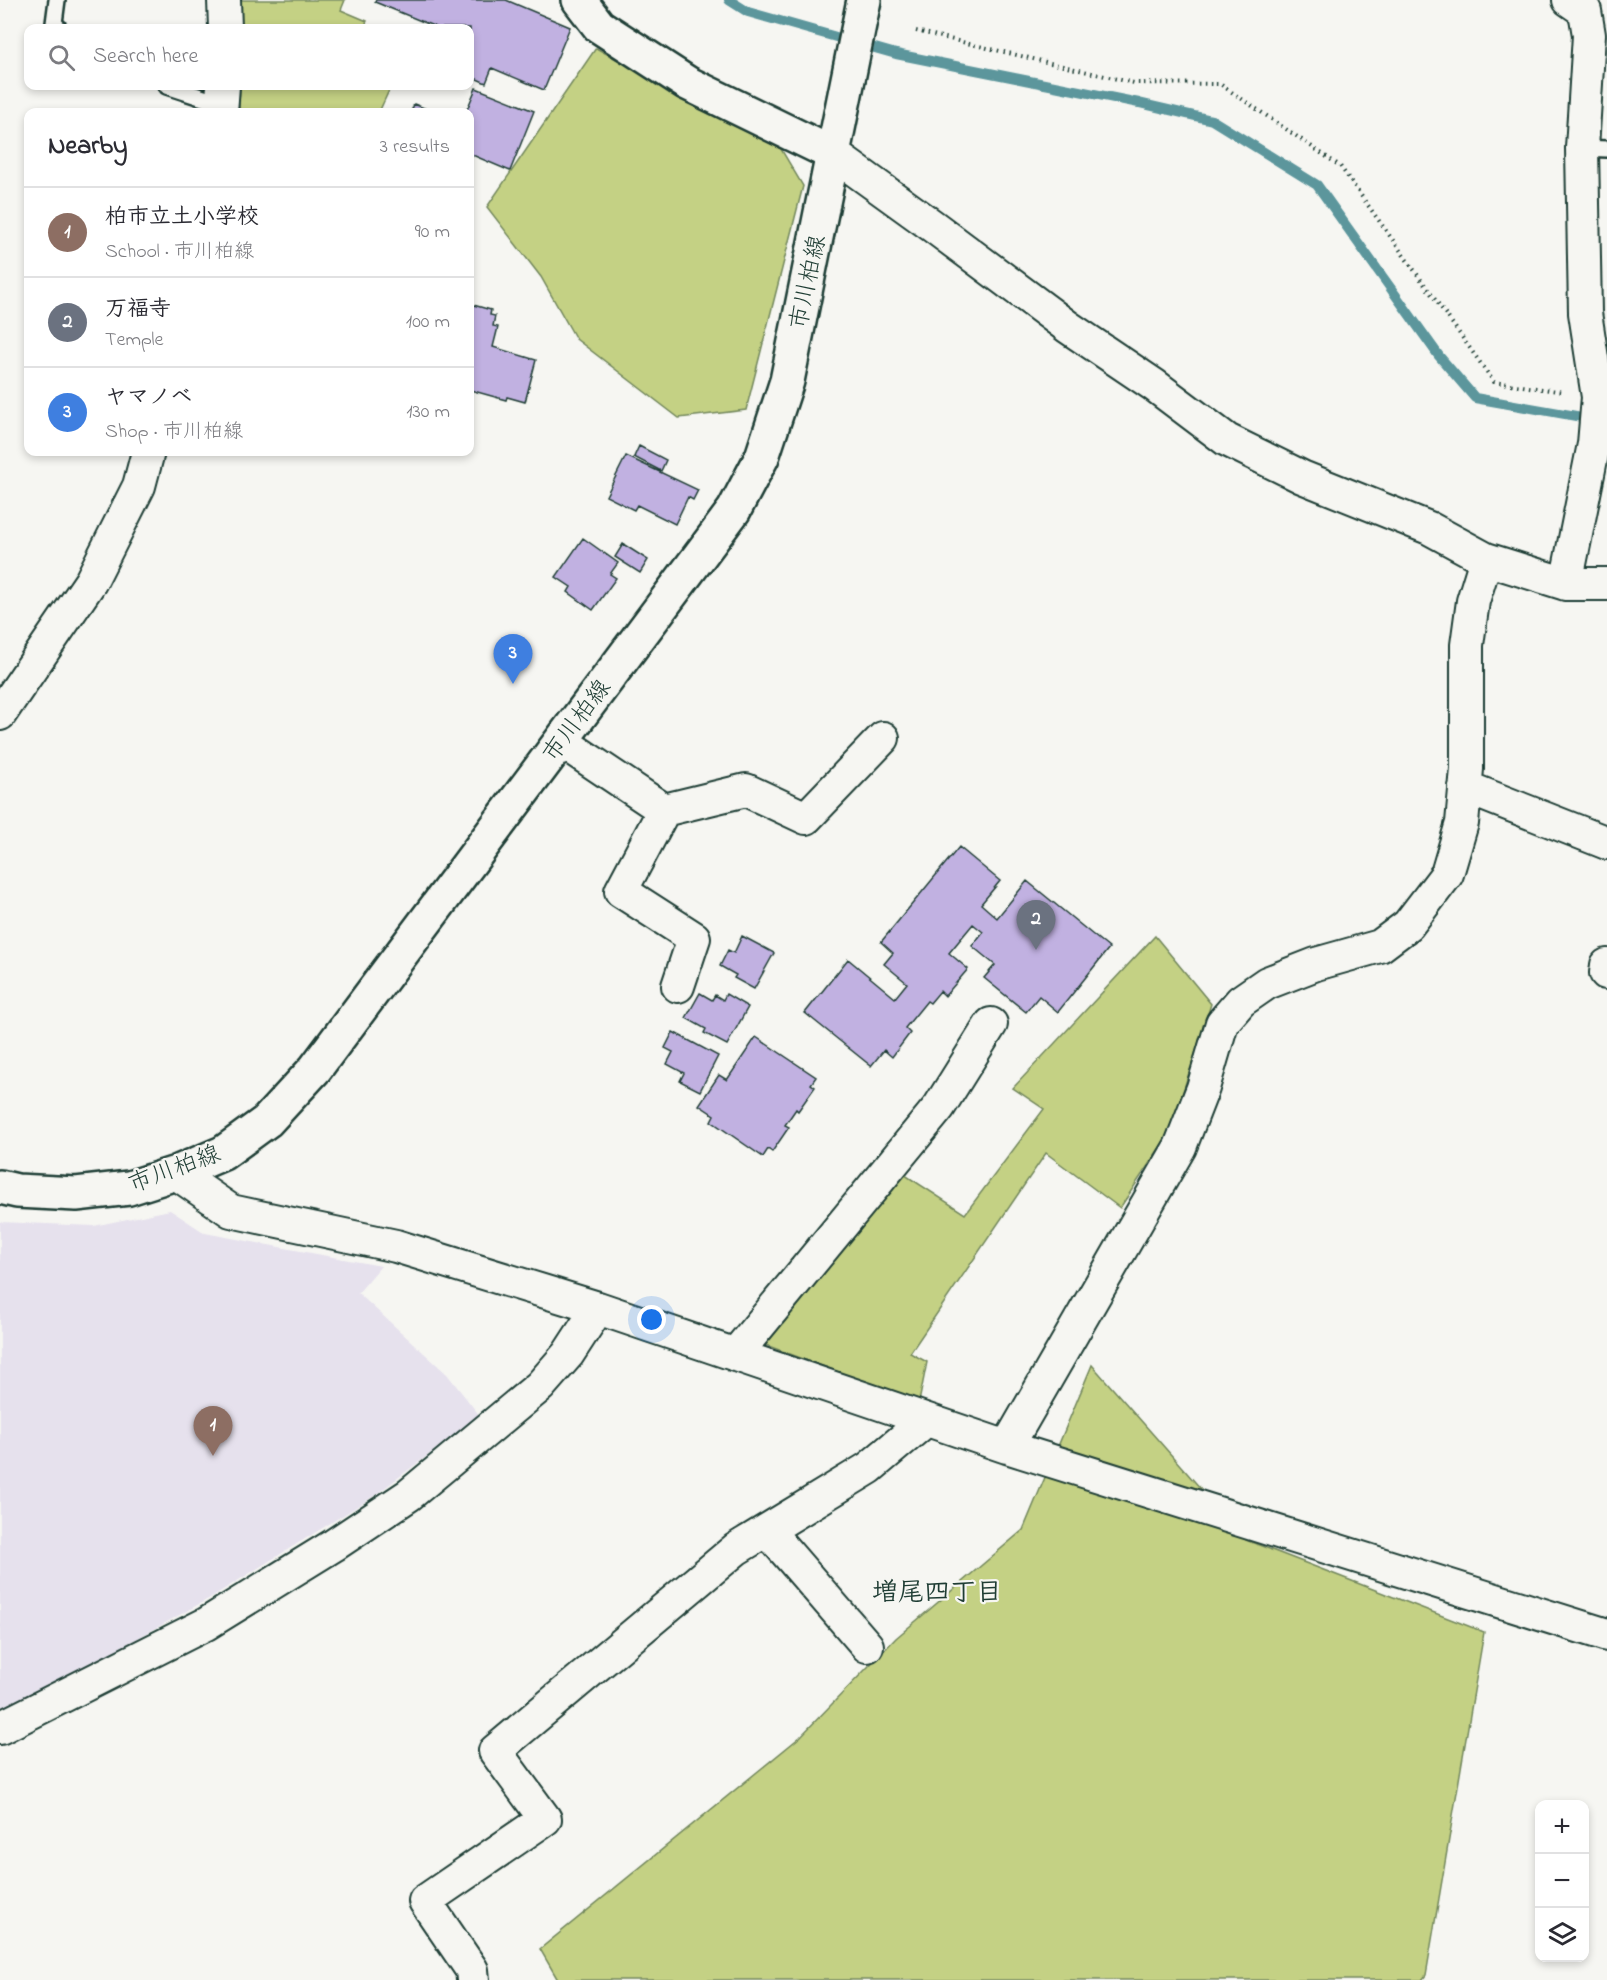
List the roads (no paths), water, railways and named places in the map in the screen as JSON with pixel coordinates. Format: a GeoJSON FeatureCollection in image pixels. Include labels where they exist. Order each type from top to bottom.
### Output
{"type":"FeatureCollection","features":[{"type":"Feature","properties":{"kind":"main road"},"geometry":{"type":"LineString","coordinates":[[579,0],[600,26],[687,83],[833,154]]}},
{"type":"Feature","properties":{"kind":"main road","name":"市川柏線"},"geometry":{"type":"LineString","coordinates":[[0,1187],[17,1191],[76,1194],[129,1188],[176,1173],[223,1154],[267,1121],[315,1069],[734,510],[762,457],[787,381],[863,6]]}},
{"type":"Feature","properties":{"kind":"street"},"geometry":{"type":"LineString","coordinates":[[224,0],[225,24]]}},
{"type":"Feature","properties":{"kind":"street"},"geometry":{"type":"LineString","coordinates":[[1566,584],[1594,444],[1598,397],[1585,313],[1595,148],[1589,35],[1585,11],[1569,0]]}},
{"type":"Feature","properties":{"kind":"street"},"geometry":{"type":"LineString","coordinates":[[833,154],[934,226],[1068,327],[1227,440],[1302,477],[1429,528],[1486,560],[1566,584],[1607,584]]}},
{"type":"Feature","properties":{"kind":"street"},"geometry":{"type":"LineString","coordinates":[[0,714],[91,581],[139,486],[147,456]]}},
{"type":"Feature","properties":{"kind":"street"},"geometry":{"type":"LineString","coordinates":[[1007,1447],[1180,1147],[1203,1088],[1222,1023],[1241,1001],[1266,983],[1316,964],[1380,946],[1408,925],[1446,874],[1462,823],[1465,787],[1467,645],[1473,601],[1486,560]]}},
{"type":"Feature","properties":{"kind":"street"},"geometry":{"type":"LineString","coordinates":[[561,741],[664,810],[746,790],[806,818],[883,738]]}},
{"type":"Feature","properties":{"kind":"street"},"geometry":{"type":"LineString","coordinates":[[1465,787],[1607,843]]}},
{"type":"Feature","properties":{"kind":"street"},"geometry":{"type":"LineString","coordinates":[[664,810],[621,891],[694,938],[678,986]]}},
{"type":"Feature","properties":{"kind":"street"},"geometry":{"type":"LineString","coordinates":[[1607,965],[1607,974]]}},
{"type":"Feature","properties":{"kind":"street"},"geometry":{"type":"LineString","coordinates":[[735,1355],[939,1107],[991,1024]]}},
{"type":"Feature","properties":{"kind":"street"},"geometry":{"type":"LineString","coordinates":[[176,1173],[231,1211],[396,1246],[598,1308],[1007,1447],[1607,1635]]}},
{"type":"Feature","properties":{"kind":"street"},"geometry":{"type":"LineString","coordinates":[[0,1728],[206,1624],[409,1495],[540,1386],[568,1354],[598,1308]]}},
{"type":"Feature","properties":{"kind":"street"},"geometry":{"type":"LineString","coordinates":[[473,1980],[472,1970],[425,1901],[545,1818],[495,1750],[736,1549],[869,1468],[926,1420]]}},
{"type":"Feature","properties":{"kind":"street"},"geometry":{"type":"LineString","coordinates":[[767,1530],[867,1646]]}},
{"type":"Feature","properties":{"kind":"lane"},"geometry":{"type":"LineString","coordinates":[[55,24],[57,0]]}},
{"type":"Feature","properties":{"kind":"lane"},"geometry":{"type":"LineString","coordinates":[[183,90],[222,100]]}},
{"type":"Feature","properties":{"kind":"waterway"},"geometry":{"type":"LineString","coordinates":[[729,0],[748,12],[896,54],[1212,120],[1317,185],[1439,356],[1475,398],[1593,419]]}},
{"type":"Feature","properties":{"kind":"place","name":"ヤマノベ"},"geometry":{"type":"Point","coordinates":[513,684]}},
{"type":"Feature","properties":{"kind":"place","name":"万福寺"},"geometry":{"type":"Point","coordinates":[1036,950]}},
{"type":"Feature","properties":{"kind":"place","name":"柏市立土小学校"},"geometry":{"type":"Point","coordinates":[213,1456]}},
{"type":"Feature","properties":{"kind":"district","name":"増尾四丁目"},"geometry":{"type":"Point","coordinates":[937,1591]}}]}
